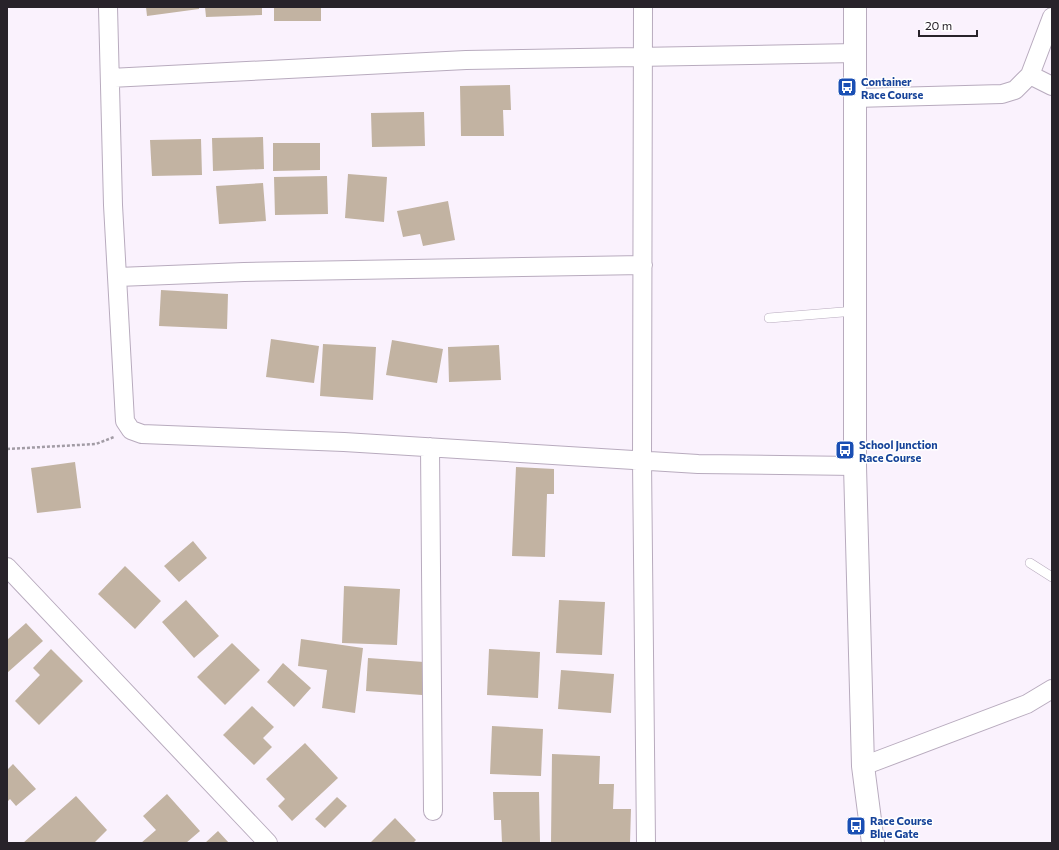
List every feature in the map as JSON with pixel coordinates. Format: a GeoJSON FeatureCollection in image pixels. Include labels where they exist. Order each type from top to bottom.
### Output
{"type":"FeatureCollection","features":[{"type":"Feature","properties":{"kind":"street"},"geometry":{"type":"LineString","coordinates":[[108,7],[113,205],[125,421],[131,430],[142,434],[430,447],[698,464],[855,466]]}},
{"type":"Feature","properties":{"kind":"street"},"geometry":{"type":"LineString","coordinates":[[643,7],[642,461],[646,843]]}},
{"type":"Feature","properties":{"kind":"street"},"geometry":{"type":"LineString","coordinates":[[855,7],[855,466],[864,766],[873,843]]}},
{"type":"Feature","properties":{"kind":"street"},"geometry":{"type":"LineString","coordinates":[[855,98],[1002,94],[1015,90],[1030,75],[1052,18]]}},
{"type":"Feature","properties":{"kind":"street"},"geometry":{"type":"LineString","coordinates":[[110,78],[466,60],[856,53]]}},
{"type":"Feature","properties":{"kind":"street"},"geometry":{"type":"LineString","coordinates":[[1030,75],[1052,86]]}},
{"type":"Feature","properties":{"kind":"street"},"geometry":{"type":"LineString","coordinates":[[118,277],[252,272],[643,265]]}},
{"type":"Feature","properties":{"kind":"street"},"geometry":{"type":"LineString","coordinates":[[430,447],[433,811]]}},
{"type":"Feature","properties":{"kind":"street"},"geometry":{"type":"LineString","coordinates":[[7,567],[268,843]]}},
{"type":"Feature","properties":{"kind":"street"},"geometry":{"type":"LineString","coordinates":[[864,766],[1027,704],[1052,689]]}},
{"type":"Feature","properties":{"kind":"lane"},"geometry":{"type":"LineString","coordinates":[[769,318],[855,312]]}},
{"type":"Feature","properties":{"kind":"lane"},"geometry":{"type":"LineString","coordinates":[[1030,563],[1052,577]]}},
{"type":"Feature","properties":{"kind":"path"},"geometry":{"type":"LineString","coordinates":[[7,450],[96,444],[131,430]]}},
{"type":"Feature","properties":{"kind":"building"},"geometry":{"type":"Polygon","coordinates":[[[146,7],[199,7],[199,9],[147,16],[146,7]]]}},
{"type":"Feature","properties":{"kind":"building"},"geometry":{"type":"Polygon","coordinates":[[[205,7],[262,7],[262,15],[206,17],[205,7]]]}},
{"type":"Feature","properties":{"kind":"building"},"geometry":{"type":"Polygon","coordinates":[[[274,7],[321,7],[321,21],[274,21],[274,7]]]}},
{"type":"Feature","properties":{"kind":"building"},"geometry":{"type":"Polygon","coordinates":[[[510,85],[511,110],[503,110],[504,136],[461,136],[460,86],[510,85]]]}},
{"type":"Feature","properties":{"kind":"building"},"geometry":{"type":"Polygon","coordinates":[[[424,112],[425,146],[372,147],[371,113],[424,112]]]}},
{"type":"Feature","properties":{"kind":"building"},"geometry":{"type":"Polygon","coordinates":[[[263,137],[264,169],[213,171],[212,138],[263,137]]]}},
{"type":"Feature","properties":{"kind":"building"},"geometry":{"type":"Polygon","coordinates":[[[201,139],[202,175],[152,176],[150,140],[201,139]]]}},
{"type":"Feature","properties":{"kind":"building"},"geometry":{"type":"Polygon","coordinates":[[[273,143],[320,143],[320,170],[273,171],[273,143]]]}},
{"type":"Feature","properties":{"kind":"building"},"geometry":{"type":"Polygon","coordinates":[[[348,174],[387,177],[384,222],[345,218],[348,174]]]}},
{"type":"Feature","properties":{"kind":"building"},"geometry":{"type":"Polygon","coordinates":[[[327,176],[328,214],[275,215],[274,177],[327,176]]]}},
{"type":"Feature","properties":{"kind":"building"},"geometry":{"type":"Polygon","coordinates":[[[263,183],[266,221],[219,224],[216,186],[263,183]]]}},
{"type":"Feature","properties":{"kind":"building"},"geometry":{"type":"Polygon","coordinates":[[[448,201],[455,240],[423,246],[420,234],[403,237],[397,211],[448,201]]]}},
{"type":"Feature","properties":{"kind":"building"},"geometry":{"type":"Polygon","coordinates":[[[161,290],[228,294],[227,329],[159,326],[161,290]]]}},
{"type":"Feature","properties":{"kind":"building"},"geometry":{"type":"Polygon","coordinates":[[[271,339],[319,346],[314,383],[266,377],[271,339]]]}},
{"type":"Feature","properties":{"kind":"building"},"geometry":{"type":"Polygon","coordinates":[[[392,340],[443,349],[437,383],[386,375],[392,340]]]}},
{"type":"Feature","properties":{"kind":"building"},"geometry":{"type":"Polygon","coordinates":[[[323,344],[376,347],[373,400],[320,396],[323,344]]]}},
{"type":"Feature","properties":{"kind":"building"},"geometry":{"type":"Polygon","coordinates":[[[499,345],[501,380],[449,382],[448,347],[499,345]]]}},
{"type":"Feature","properties":{"kind":"building"},"geometry":{"type":"Polygon","coordinates":[[[75,462],[81,508],[37,513],[31,468],[75,462]]]}},
{"type":"Feature","properties":{"kind":"building"},"geometry":{"type":"Polygon","coordinates":[[[516,467],[554,469],[554,494],[547,494],[545,557],[512,556],[516,467]]]}},
{"type":"Feature","properties":{"kind":"building"},"geometry":{"type":"Polygon","coordinates":[[[193,541],[207,558],[179,582],[164,566],[193,541]]]}},
{"type":"Feature","properties":{"kind":"building"},"geometry":{"type":"Polygon","coordinates":[[[125,566],[161,601],[135,629],[98,594],[125,566]]]}},
{"type":"Feature","properties":{"kind":"building"},"geometry":{"type":"Polygon","coordinates":[[[344,586],[400,589],[397,645],[342,643],[344,586]]]}},
{"type":"Feature","properties":{"kind":"building"},"geometry":{"type":"Polygon","coordinates":[[[186,600],[219,636],[194,658],[162,622],[186,600]]]}},
{"type":"Feature","properties":{"kind":"building"},"geometry":{"type":"Polygon","coordinates":[[[559,600],[605,602],[602,655],[556,653],[559,600]]]}},
{"type":"Feature","properties":{"kind":"building"},"geometry":{"type":"Polygon","coordinates":[[[26,623],[43,641],[7,673],[7,640],[26,623]]]}},
{"type":"Feature","properties":{"kind":"building"},"geometry":{"type":"Polygon","coordinates":[[[301,639],[363,648],[355,713],[322,708],[327,670],[298,666],[301,639]]]}},
{"type":"Feature","properties":{"kind":"building"},"geometry":{"type":"Polygon","coordinates":[[[232,643],[260,670],[225,705],[197,677],[232,643]]]}},
{"type":"Feature","properties":{"kind":"building"},"geometry":{"type":"Polygon","coordinates":[[[51,649],[83,681],[39,725],[15,701],[40,675],[33,668],[51,649]]]}},
{"type":"Feature","properties":{"kind":"building"},"geometry":{"type":"Polygon","coordinates":[[[489,649],[540,652],[538,698],[487,695],[489,649]]]}},
{"type":"Feature","properties":{"kind":"building"},"geometry":{"type":"Polygon","coordinates":[[[368,658],[424,662],[422,695],[366,691],[368,658]]]}},
{"type":"Feature","properties":{"kind":"building"},"geometry":{"type":"Polygon","coordinates":[[[283,663],[311,688],[294,707],[267,682],[283,663]]]}},
{"type":"Feature","properties":{"kind":"building"},"geometry":{"type":"Polygon","coordinates":[[[561,670],[614,674],[611,713],[558,709],[561,670]]]}},
{"type":"Feature","properties":{"kind":"building"},"geometry":{"type":"Polygon","coordinates":[[[252,706],[274,727],[263,738],[272,747],[254,765],[223,735],[252,706]]]}},
{"type":"Feature","properties":{"kind":"building"},"geometry":{"type":"Polygon","coordinates":[[[492,726],[543,729],[541,776],[490,774],[492,726]]]}},
{"type":"Feature","properties":{"kind":"building"},"geometry":{"type":"Polygon","coordinates":[[[305,743],[338,778],[292,821],[278,806],[285,799],[266,779],[305,743]]]}},
{"type":"Feature","properties":{"kind":"building"},"geometry":{"type":"Polygon","coordinates":[[[552,754],[600,756],[599,784],[614,784],[613,809],[631,809],[630,843],[551,843],[552,754]]]}},
{"type":"Feature","properties":{"kind":"building"},"geometry":{"type":"Polygon","coordinates":[[[13,764],[36,789],[16,806],[10,799],[7,802],[7,770],[13,764]]]}},
{"type":"Feature","properties":{"kind":"building"},"geometry":{"type":"Polygon","coordinates":[[[493,792],[539,792],[540,842],[502,843],[501,820],[494,820],[493,792]]]}},
{"type":"Feature","properties":{"kind":"building"},"geometry":{"type":"Polygon","coordinates":[[[167,794],[200,831],[186,843],[141,843],[156,830],[143,816],[167,794]]]}},
{"type":"Feature","properties":{"kind":"building"},"geometry":{"type":"Polygon","coordinates":[[[76,796],[107,830],[94,843],[23,843],[76,796]]]}},
{"type":"Feature","properties":{"kind":"building"},"geometry":{"type":"Polygon","coordinates":[[[337,797],[347,806],[325,828],[315,819],[337,797]]]}},
{"type":"Feature","properties":{"kind":"building"},"geometry":{"type":"Polygon","coordinates":[[[395,818],[416,840],[413,843],[370,843],[395,818]]]}},
{"type":"Feature","properties":{"kind":"building"},"geometry":{"type":"Polygon","coordinates":[[[218,831],[229,843],[205,843],[218,831]]]}},
{"type":"Feature","properties":{"kind":"place","name":"Container Race Course"},"geometry":{"type":"Point","coordinates":[847,87]}},
{"type":"Feature","properties":{"kind":"place","name":"School Junction Race Course"},"geometry":{"type":"Point","coordinates":[845,450]}},
{"type":"Feature","properties":{"kind":"place","name":"Race Course Blue Gate"},"geometry":{"type":"Point","coordinates":[856,826]}}]}
